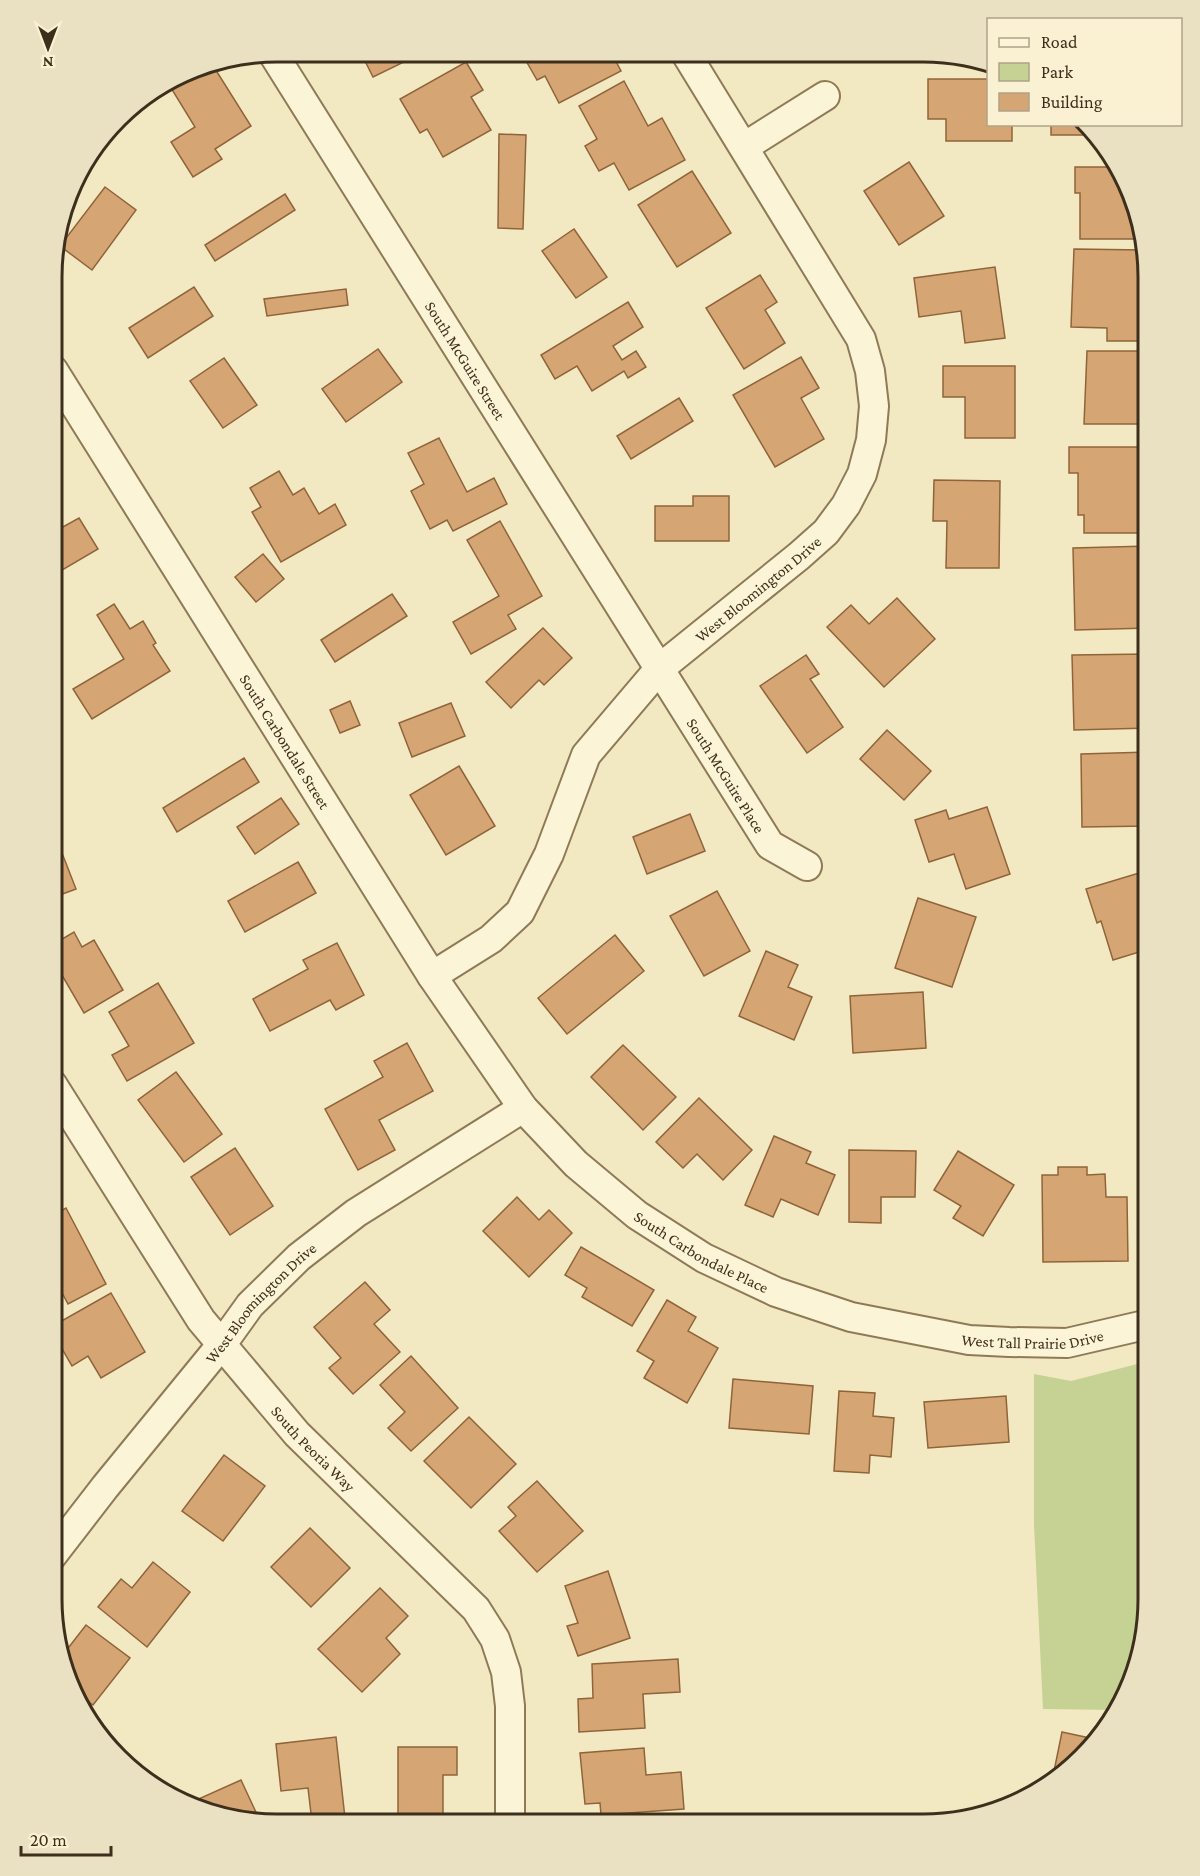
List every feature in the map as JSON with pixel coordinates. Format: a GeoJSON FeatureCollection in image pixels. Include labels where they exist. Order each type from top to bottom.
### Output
{"type":"FeatureCollection","features":[{"type":"Feature","properties":{"kind":"street","name":"South McGuire Street"},"geometry":{"type":"LineString","coordinates":[[278,62],[659,669]]}},
{"type":"Feature","properties":{"kind":"street","name":"West Bloomington Drive"},"geometry":{"type":"LineString","coordinates":[[432,976],[491,939],[520,912],[549,854],[586,755],[659,669],[826,532],[846,505],[862,474],[871,440],[874,406],[870,371],[861,339],[691,62]]}},
{"type":"Feature","properties":{"kind":"street"},"geometry":{"type":"LineString","coordinates":[[744,147],[825,96]]}},
{"type":"Feature","properties":{"kind":"street","name":"South Carbondale Street"},"geometry":{"type":"LineString","coordinates":[[62,384],[432,976],[523,1108]]}},
{"type":"Feature","properties":{"kind":"street","name":"South McGuire Place"},"geometry":{"type":"LineString","coordinates":[[659,669],[770,845],[807,866]]}},
{"type":"Feature","properties":{"kind":"street","name":"South Peoria Way"},"geometry":{"type":"LineString","coordinates":[[62,1100],[201,1320],[297,1434],[477,1609],[495,1639],[506,1672],[510,1706],[510,1814]]}},
{"type":"Feature","properties":{"kind":"street","name":"West Bloomington Drive"},"geometry":{"type":"LineString","coordinates":[[62,1543],[222,1344],[250,1305],[299,1257],[356,1213],[523,1108]]}},
{"type":"Feature","properties":{"kind":"street","name":"South Carbondale Place"},"geometry":{"type":"LineString","coordinates":[[523,1108],[576,1164],[637,1215],[704,1258],[776,1292],[850,1317],[916,1330]]}},
{"type":"Feature","properties":{"kind":"street","name":"West Tall Prairie Drive"},"geometry":{"type":"LineString","coordinates":[[916,1330],[969,1340],[1067,1343],[1138,1327]]}},
{"type":"Feature","properties":{"kind":"green space"},"geometry":{"type":"Polygon","coordinates":[[[1138,1364],[1137,1627],[1127,1668],[1108,1710],[1043,1709],[1034,1525],[1034,1374],[1071,1381],[1138,1364]]]}},
{"type":"Feature","properties":{"kind":"building"},"geometry":{"type":"Polygon","coordinates":[[[366,62],[404,62],[373,77],[366,62]]]}},
{"type":"Feature","properties":{"kind":"building"},"geometry":{"type":"Polygon","coordinates":[[[466,62],[483,90],[471,97],[491,130],[443,157],[427,129],[420,133],[400,99],[466,62]]]}},
{"type":"Feature","properties":{"kind":"building"},"geometry":{"type":"Polygon","coordinates":[[[527,62],[616,62],[621,71],[559,103],[545,76],[537,80],[527,62]]]}},
{"type":"Feature","properties":{"kind":"building"},"geometry":{"type":"Polygon","coordinates":[[[216,71],[251,126],[215,149],[222,159],[193,177],[171,142],[195,127],[172,89],[216,71]]]}},
{"type":"Feature","properties":{"kind":"building"},"geometry":{"type":"Polygon","coordinates":[[[928,79],[987,79],[987,126],[1012,126],[1012,141],[946,141],[946,119],[928,119],[928,79]]]}},
{"type":"Feature","properties":{"kind":"building"},"geometry":{"type":"Polygon","coordinates":[[[624,81],[648,126],[662,118],[685,160],[629,190],[614,163],[599,171],[585,146],[597,139],[579,106],[624,81]]]}},
{"type":"Feature","properties":{"kind":"building"},"geometry":{"type":"Polygon","coordinates":[[[1051,126],[1076,126],[1085,135],[1051,135],[1051,126]]]}},
{"type":"Feature","properties":{"kind":"building"},"geometry":{"type":"Polygon","coordinates":[[[499,134],[526,135],[523,229],[498,228],[499,134]]]}},
{"type":"Feature","properties":{"kind":"building"},"geometry":{"type":"Polygon","coordinates":[[[909,162],[944,216],[899,245],[864,191],[909,162]]]}},
{"type":"Feature","properties":{"kind":"building"},"geometry":{"type":"Polygon","coordinates":[[[1075,167],[1109,167],[1122,194],[1135,239],[1080,239],[1080,193],[1075,193],[1075,167]]]}},
{"type":"Feature","properties":{"kind":"building"},"geometry":{"type":"Polygon","coordinates":[[[692,171],[731,233],[677,267],[638,205],[692,171]]]}},
{"type":"Feature","properties":{"kind":"building"},"geometry":{"type":"Polygon","coordinates":[[[105,187],[136,210],[92,270],[63,248],[65,239],[105,187]]]}},
{"type":"Feature","properties":{"kind":"building"},"geometry":{"type":"Polygon","coordinates":[[[285,194],[295,210],[215,261],[205,245],[285,194]]]}},
{"type":"Feature","properties":{"kind":"building"},"geometry":{"type":"Polygon","coordinates":[[[574,229],[607,277],[576,298],[542,251],[574,229]]]}},
{"type":"Feature","properties":{"kind":"building"},"geometry":{"type":"Polygon","coordinates":[[[1074,249],[1137,250],[1138,341],[1107,341],[1107,328],[1071,327],[1074,249]]]}},
{"type":"Feature","properties":{"kind":"building"},"geometry":{"type":"Polygon","coordinates":[[[995,267],[1005,338],[965,343],[961,311],[919,317],[914,278],[995,267]]]}},
{"type":"Feature","properties":{"kind":"building"},"geometry":{"type":"Polygon","coordinates":[[[760,275],[777,302],[765,310],[785,343],[744,369],[706,308],[760,275]]]}},
{"type":"Feature","properties":{"kind":"building"},"geometry":{"type":"Polygon","coordinates":[[[194,287],[213,316],[148,358],[129,328],[194,287]]]}},
{"type":"Feature","properties":{"kind":"building"},"geometry":{"type":"Polygon","coordinates":[[[346,289],[348,305],[267,316],[264,299],[346,289]]]}},
{"type":"Feature","properties":{"kind":"building"},"geometry":{"type":"Polygon","coordinates":[[[628,302],[643,327],[613,346],[622,360],[636,351],[646,367],[628,378],[624,371],[592,391],[577,366],[555,379],[541,355],[628,302]]]}},
{"type":"Feature","properties":{"kind":"building"},"geometry":{"type":"Polygon","coordinates":[[[378,349],[402,382],[346,422],[322,389],[378,349]]]}},
{"type":"Feature","properties":{"kind":"building"},"geometry":{"type":"Polygon","coordinates":[[[1087,351],[1138,351],[1138,424],[1084,424],[1087,351]]]}},
{"type":"Feature","properties":{"kind":"building"},"geometry":{"type":"Polygon","coordinates":[[[801,357],[819,388],[801,398],[824,439],[775,467],[733,395],[801,357]]]}},
{"type":"Feature","properties":{"kind":"building"},"geometry":{"type":"Polygon","coordinates":[[[224,358],[257,405],[223,428],[190,381],[224,358]]]}},
{"type":"Feature","properties":{"kind":"building"},"geometry":{"type":"Polygon","coordinates":[[[943,366],[1015,366],[1015,438],[965,438],[965,397],[943,397],[943,366]]]}},
{"type":"Feature","properties":{"kind":"building"},"geometry":{"type":"Polygon","coordinates":[[[679,398],[693,421],[631,459],[617,436],[679,398]]]}},
{"type":"Feature","properties":{"kind":"building"},"geometry":{"type":"Polygon","coordinates":[[[439,438],[467,492],[494,478],[507,504],[453,531],[447,520],[430,529],[411,491],[424,484],[408,453],[439,438]]]}},
{"type":"Feature","properties":{"kind":"building"},"geometry":{"type":"Polygon","coordinates":[[[1069,447],[1138,447],[1138,533],[1084,533],[1084,515],[1078,515],[1078,473],[1069,473],[1069,447]]]}},
{"type":"Feature","properties":{"kind":"building"},"geometry":{"type":"Polygon","coordinates":[[[279,471],[293,495],[304,488],[319,514],[335,504],[346,525],[281,562],[252,512],[261,507],[250,488],[279,471]]]}},
{"type":"Feature","properties":{"kind":"building"},"geometry":{"type":"Polygon","coordinates":[[[934,480],[1000,481],[999,568],[946,568],[947,521],[933,521],[934,480]]]}},
{"type":"Feature","properties":{"kind":"building"},"geometry":{"type":"Polygon","coordinates":[[[693,496],[729,496],[729,541],[655,541],[655,506],[693,506],[693,496]]]}},
{"type":"Feature","properties":{"kind":"building"},"geometry":{"type":"Polygon","coordinates":[[[79,518],[98,549],[62,570],[62,527],[79,518]]]}},
{"type":"Feature","properties":{"kind":"building"},"geometry":{"type":"Polygon","coordinates":[[[500,521],[542,596],[508,615],[516,629],[471,654],[453,622],[499,596],[467,540],[500,521]]]}},
{"type":"Feature","properties":{"kind":"building"},"geometry":{"type":"Polygon","coordinates":[[[1138,546],[1138,628],[1075,630],[1073,548],[1138,546]]]}},
{"type":"Feature","properties":{"kind":"building"},"geometry":{"type":"Polygon","coordinates":[[[263,554],[284,579],[256,602],[235,577],[263,554]]]}},
{"type":"Feature","properties":{"kind":"building"},"geometry":{"type":"Polygon","coordinates":[[[392,594],[407,616],[335,662],[321,640],[392,594]]]}},
{"type":"Feature","properties":{"kind":"building"},"geometry":{"type":"Polygon","coordinates":[[[897,598],[935,639],[884,687],[827,627],[851,605],[869,624],[897,598]]]}},
{"type":"Feature","properties":{"kind":"building"},"geometry":{"type":"Polygon","coordinates":[[[114,604],[130,629],[143,621],[156,643],[153,645],[170,671],[92,719],[73,689],[124,659],[97,615],[114,604]]]}},
{"type":"Feature","properties":{"kind":"building"},"geometry":{"type":"Polygon","coordinates":[[[543,628],[572,658],[544,685],[539,680],[511,708],[486,682],[543,628]]]}},
{"type":"Feature","properties":{"kind":"building"},"geometry":{"type":"Polygon","coordinates":[[[1138,654],[1138,728],[1074,730],[1072,655],[1138,654]]]}},
{"type":"Feature","properties":{"kind":"building"},"geometry":{"type":"Polygon","coordinates":[[[806,655],[819,674],[810,679],[843,727],[807,753],[760,686],[806,655]]]}},
{"type":"Feature","properties":{"kind":"building"},"geometry":{"type":"Polygon","coordinates":[[[350,701],[360,725],[340,733],[330,710],[350,701]]]}},
{"type":"Feature","properties":{"kind":"building"},"geometry":{"type":"Polygon","coordinates":[[[451,703],[465,736],[412,757],[399,723],[451,703]]]}},
{"type":"Feature","properties":{"kind":"building"},"geometry":{"type":"Polygon","coordinates":[[[887,730],[931,771],[904,800],[860,759],[887,730]]]}},
{"type":"Feature","properties":{"kind":"building"},"geometry":{"type":"Polygon","coordinates":[[[1138,752],[1138,826],[1082,827],[1081,754],[1138,752]]]}},
{"type":"Feature","properties":{"kind":"building"},"geometry":{"type":"Polygon","coordinates":[[[244,758],[259,782],[177,832],[163,808],[244,758]]]}},
{"type":"Feature","properties":{"kind":"building"},"geometry":{"type":"Polygon","coordinates":[[[459,766],[495,826],[446,855],[410,795],[459,766]]]}},
{"type":"Feature","properties":{"kind":"building"},"geometry":{"type":"Polygon","coordinates":[[[281,798],[299,824],[255,854],[237,827],[281,798]]]}},
{"type":"Feature","properties":{"kind":"building"},"geometry":{"type":"Polygon","coordinates":[[[987,807],[1010,874],[966,889],[954,854],[929,862],[915,820],[946,810],[949,819],[987,807]]]}},
{"type":"Feature","properties":{"kind":"building"},"geometry":{"type":"Polygon","coordinates":[[[690,814],[705,851],[647,874],[633,837],[690,814]]]}},
{"type":"Feature","properties":{"kind":"building"},"geometry":{"type":"Polygon","coordinates":[[[62,853],[76,889],[62,894],[62,853]]]}},
{"type":"Feature","properties":{"kind":"building"},"geometry":{"type":"Polygon","coordinates":[[[298,862],[316,893],[245,932],[228,901],[298,862]]]}},
{"type":"Feature","properties":{"kind":"building"},"geometry":{"type":"Polygon","coordinates":[[[1138,873],[1138,952],[1113,960],[1101,921],[1097,923],[1086,889],[1138,873]]]}},
{"type":"Feature","properties":{"kind":"building"},"geometry":{"type":"Polygon","coordinates":[[[717,891],[750,951],[704,976],[670,916],[717,891]]]}},
{"type":"Feature","properties":{"kind":"building"},"geometry":{"type":"Polygon","coordinates":[[[918,898],[976,917],[952,987],[895,968],[918,898]]]}},
{"type":"Feature","properties":{"kind":"building"},"geometry":{"type":"Polygon","coordinates":[[[74,932],[82,947],[94,940],[123,990],[84,1013],[62,975],[62,939],[74,932]]]}},
{"type":"Feature","properties":{"kind":"building"},"geometry":{"type":"Polygon","coordinates":[[[615,935],[644,971],[567,1034],[538,998],[615,935]]]}},
{"type":"Feature","properties":{"kind":"building"},"geometry":{"type":"Polygon","coordinates":[[[337,943],[364,995],[336,1010],[330,1000],[270,1031],[253,999],[308,969],[303,960],[337,943]]]}},
{"type":"Feature","properties":{"kind":"building"},"geometry":{"type":"Polygon","coordinates":[[[766,951],[798,965],[788,987],[812,997],[794,1040],[739,1016],[766,951]]]}},
{"type":"Feature","properties":{"kind":"building"},"geometry":{"type":"Polygon","coordinates":[[[158,983],[194,1043],[127,1081],[112,1055],[129,1046],[109,1012],[158,983]]]}},
{"type":"Feature","properties":{"kind":"building"},"geometry":{"type":"Polygon","coordinates":[[[923,992],[926,1048],[853,1053],[850,996],[923,992]]]}},
{"type":"Feature","properties":{"kind":"building"},"geometry":{"type":"Polygon","coordinates":[[[407,1043],[433,1091],[379,1120],[395,1150],[358,1170],[325,1109],[383,1077],[374,1061],[407,1043]]]}},
{"type":"Feature","properties":{"kind":"building"},"geometry":{"type":"Polygon","coordinates":[[[623,1045],[676,1097],[643,1130],[591,1077],[623,1045]]]}},
{"type":"Feature","properties":{"kind":"building"},"geometry":{"type":"Polygon","coordinates":[[[176,1072],[222,1134],[184,1162],[138,1100],[176,1072]]]}},
{"type":"Feature","properties":{"kind":"building"},"geometry":{"type":"Polygon","coordinates":[[[699,1098],[752,1150],[723,1180],[697,1154],[683,1168],[656,1142],[699,1098]]]}},
{"type":"Feature","properties":{"kind":"building"},"geometry":{"type":"Polygon","coordinates":[[[774,1136],[811,1152],[806,1163],[835,1175],[818,1215],[781,1199],[773,1217],[745,1205],[774,1136]]]}},
{"type":"Feature","properties":{"kind":"building"},"geometry":{"type":"Polygon","coordinates":[[[235,1148],[273,1206],[230,1235],[191,1177],[235,1148]]]}},
{"type":"Feature","properties":{"kind":"building"},"geometry":{"type":"Polygon","coordinates":[[[849,1150],[916,1151],[915,1197],[881,1197],[881,1223],[849,1222],[849,1150]]]}},
{"type":"Feature","properties":{"kind":"building"},"geometry":{"type":"Polygon","coordinates":[[[958,1151],[1014,1185],[983,1236],[953,1218],[961,1206],[934,1190],[958,1151]]]}},
{"type":"Feature","properties":{"kind":"building"},"geometry":{"type":"Polygon","coordinates":[[[1058,1167],[1087,1167],[1087,1175],[1105,1174],[1106,1197],[1127,1197],[1128,1261],[1043,1262],[1042,1175],[1058,1175],[1058,1167]]]}},
{"type":"Feature","properties":{"kind":"building"},"geometry":{"type":"Polygon","coordinates":[[[517,1197],[539,1220],[549,1210],[572,1233],[529,1277],[483,1231],[517,1197]]]}},
{"type":"Feature","properties":{"kind":"building"},"geometry":{"type":"Polygon","coordinates":[[[66,1208],[106,1284],[68,1304],[62,1293],[62,1210],[66,1208]]]}},
{"type":"Feature","properties":{"kind":"building"},"geometry":{"type":"Polygon","coordinates":[[[581,1247],[654,1290],[632,1326],[582,1297],[587,1288],[565,1275],[581,1247]]]}},
{"type":"Feature","properties":{"kind":"building"},"geometry":{"type":"Polygon","coordinates":[[[365,1282],[390,1310],[374,1324],[400,1352],[353,1394],[329,1368],[341,1358],[314,1327],[365,1282]]]}},
{"type":"Feature","properties":{"kind":"building"},"geometry":{"type":"Polygon","coordinates":[[[111,1293],[145,1352],[101,1378],[88,1356],[72,1366],[62,1349],[62,1321],[111,1293]]]}},
{"type":"Feature","properties":{"kind":"building"},"geometry":{"type":"Polygon","coordinates":[[[667,1300],[696,1317],[688,1331],[718,1348],[687,1403],[644,1378],[654,1361],[637,1351],[667,1300]]]}},
{"type":"Feature","properties":{"kind":"building"},"geometry":{"type":"Polygon","coordinates":[[[411,1356],[458,1408],[411,1451],[388,1428],[405,1412],[380,1385],[411,1356]]]}},
{"type":"Feature","properties":{"kind":"building"},"geometry":{"type":"Polygon","coordinates":[[[733,1379],[813,1386],[809,1434],[729,1428],[733,1379]]]}},
{"type":"Feature","properties":{"kind":"building"},"geometry":{"type":"Polygon","coordinates":[[[839,1391],[875,1393],[873,1416],[894,1418],[891,1457],[870,1455],[869,1473],[834,1471],[839,1391]]]}},
{"type":"Feature","properties":{"kind":"building"},"geometry":{"type":"Polygon","coordinates":[[[1006,1396],[1009,1442],[928,1448],[924,1402],[1006,1396]]]}},
{"type":"Feature","properties":{"kind":"building"},"geometry":{"type":"Polygon","coordinates":[[[469,1417],[516,1464],[471,1508],[424,1461],[469,1417]]]}},
{"type":"Feature","properties":{"kind":"building"},"geometry":{"type":"Polygon","coordinates":[[[224,1455],[265,1486],[223,1541],[182,1511],[224,1455]]]}},
{"type":"Feature","properties":{"kind":"building"},"geometry":{"type":"Polygon","coordinates":[[[537,1481],[583,1531],[537,1572],[499,1531],[516,1516],[508,1507],[537,1481]]]}},
{"type":"Feature","properties":{"kind":"building"},"geometry":{"type":"Polygon","coordinates":[[[310,1528],[350,1568],[311,1607],[271,1567],[310,1528]]]}},
{"type":"Feature","properties":{"kind":"building"},"geometry":{"type":"Polygon","coordinates":[[[153,1562],[190,1592],[147,1647],[98,1607],[121,1579],[132,1588],[153,1562]]]}},
{"type":"Feature","properties":{"kind":"building"},"geometry":{"type":"Polygon","coordinates":[[[608,1571],[630,1638],[578,1656],[567,1626],[578,1623],[565,1586],[608,1571]]]}},
{"type":"Feature","properties":{"kind":"building"},"geometry":{"type":"Polygon","coordinates":[[[380,1588],[408,1616],[386,1638],[400,1654],[362,1692],[318,1649],[380,1588]]]}},
{"type":"Feature","properties":{"kind":"building"},"geometry":{"type":"Polygon","coordinates":[[[86,1625],[130,1658],[93,1705],[87,1700],[78,1682],[68,1649],[86,1625]]]}},
{"type":"Feature","properties":{"kind":"building"},"geometry":{"type":"Polygon","coordinates":[[[678,1659],[680,1692],[643,1694],[645,1728],[579,1732],[578,1699],[593,1698],[592,1664],[678,1659]]]}},
{"type":"Feature","properties":{"kind":"building"},"geometry":{"type":"Polygon","coordinates":[[[1062,1732],[1088,1738],[1065,1761],[1054,1770],[1062,1732]]]}},
{"type":"Feature","properties":{"kind":"building"},"geometry":{"type":"Polygon","coordinates":[[[336,1737],[345,1814],[311,1814],[308,1788],[281,1791],[276,1744],[336,1737]]]}},
{"type":"Feature","properties":{"kind":"building"},"geometry":{"type":"Polygon","coordinates":[[[398,1747],[457,1747],[457,1775],[443,1775],[443,1814],[398,1814],[398,1747]]]}},
{"type":"Feature","properties":{"kind":"building"},"geometry":{"type":"Polygon","coordinates":[[[644,1748],[646,1775],[681,1772],[684,1809],[601,1814],[600,1803],[585,1804],[580,1753],[644,1748]]]}},
{"type":"Feature","properties":{"kind":"building"},"geometry":{"type":"Polygon","coordinates":[[[241,1780],[257,1814],[221,1807],[198,1799],[241,1780]]]}}]}
